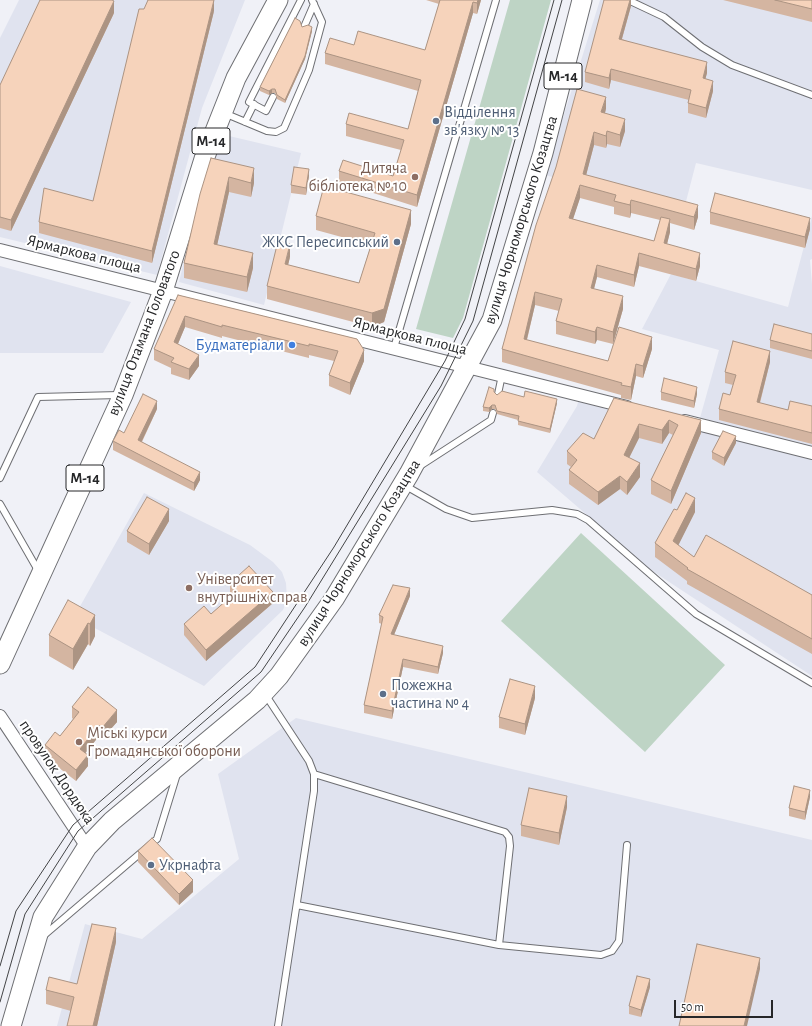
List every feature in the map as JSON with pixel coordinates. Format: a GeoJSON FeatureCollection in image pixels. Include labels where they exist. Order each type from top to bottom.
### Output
{"type":"FeatureCollection","features":[{"type":"Feature","properties":{"kind":"main road","name":"вулиця Отамана Головатого"},"geometry":{"type":"LineString","coordinates":[[0,664],[122,395],[163,290],[204,159],[222,112],[236,78],[278,0]]}},
{"type":"Feature","properties":{"kind":"main road","name":"вулиця Чорноморського Козацтва"},"geometry":{"type":"LineString","coordinates":[[11,1026],[43,917],[87,847],[112,821],[264,693],[296,655],[334,599],[406,479],[468,367],[492,320],[543,153],[582,0]]}},
{"type":"Feature","properties":{"kind":"street","name":"Ярмаркова площа"},"geometry":{"type":"LineString","coordinates":[[0,250],[635,409]]}},
{"type":"Feature","properties":{"kind":"street"},"geometry":{"type":"LineString","coordinates":[[674,418],[812,453]]}},
{"type":"Feature","properties":{"kind":"street","name":"провулок Дордюка"},"geometry":{"type":"LineString","coordinates":[[0,716],[87,847]]}},
{"type":"Feature","properties":{"kind":"lane"},"geometry":{"type":"LineString","coordinates":[[273,97],[266,111],[249,102],[301,0]]}},
{"type":"Feature","properties":{"kind":"lane"},"geometry":{"type":"LineString","coordinates":[[394,348],[496,0]]}},
{"type":"Feature","properties":{"kind":"lane"},"geometry":{"type":"LineString","coordinates":[[628,0],[664,18],[702,47],[732,65],[812,95]]}},
{"type":"Feature","properties":{"kind":"lane"},"geometry":{"type":"LineString","coordinates":[[222,112],[267,131],[276,132],[284,128],[309,70],[322,22],[313,2]]}},
{"type":"Feature","properties":{"kind":"lane"},"geometry":{"type":"LineString","coordinates":[[304,26],[313,2]]}},
{"type":"Feature","properties":{"kind":"lane"},"geometry":{"type":"LineString","coordinates":[[246,122],[254,104]]}},
{"type":"Feature","properties":{"kind":"lane"},"geometry":{"type":"LineString","coordinates":[[498,394],[502,376]]}},
{"type":"Feature","properties":{"kind":"lane"},"geometry":{"type":"LineString","coordinates":[[0,478],[38,397],[122,395]]}},
{"type":"Feature","properties":{"kind":"lane"},"geometry":{"type":"LineString","coordinates":[[492,413],[491,420],[406,479],[446,509],[472,518],[552,510],[577,514],[588,520],[696,614],[812,683]]}},
{"type":"Feature","properties":{"kind":"lane"},"geometry":{"type":"LineString","coordinates":[[0,504],[40,575]]}},
{"type":"Feature","properties":{"kind":"lane"},"geometry":{"type":"LineString","coordinates":[[264,693],[309,760],[314,774],[314,791],[278,1026]]}},
{"type":"Feature","properties":{"kind":"lane"},"geometry":{"type":"LineString","coordinates":[[34,945],[157,839],[179,765]]}},
{"type":"Feature","properties":{"kind":"lane"},"geometry":{"type":"LineString","coordinates":[[314,774],[504,832],[509,837],[510,846],[499,945]]}},
{"type":"Feature","properties":{"kind":"lane"},"geometry":{"type":"LineString","coordinates":[[297,905],[499,945],[602,955],[612,951],[619,941],[627,845]]}},
{"type":"Feature","properties":{"kind":"shaded area"},"geometry":{"type":"Polygon","coordinates":[[[19,0],[245,0],[202,108],[157,275],[0,237],[0,38],[19,0]]]}},
{"type":"Feature","properties":{"kind":"shaded area"},"geometry":{"type":"Polygon","coordinates":[[[600,0],[812,0],[812,190],[696,163],[683,213],[545,175],[600,0]]]}},
{"type":"Feature","properties":{"kind":"shaded area"},"geometry":{"type":"Polygon","coordinates":[[[225,135],[301,153],[264,305],[179,282],[208,162],[225,135]]]}},
{"type":"Feature","properties":{"kind":"shaded area"},"geometry":{"type":"Polygon","coordinates":[[[812,216],[812,259],[810,260],[812,284],[812,676],[651,570],[537,472],[577,406],[581,391],[700,418],[719,350],[642,329],[671,274],[788,307],[812,216]]]}},
{"type":"Feature","properties":{"kind":"shaded area"},"geometry":{"type":"Polygon","coordinates":[[[0,266],[131,302],[103,353],[0,353],[0,266]]]}},
{"type":"Feature","properties":{"kind":"shaded area","name":"Університет внутрішніх справ"},"geometry":{"type":"Polygon","coordinates":[[[144,493],[250,545],[273,562],[282,572],[286,583],[287,601],[283,610],[204,686],[74,617],[144,493]]]}},
{"type":"Feature","properties":{"kind":"shaded area"},"geometry":{"type":"Polygon","coordinates":[[[296,718],[812,840],[812,1026],[57,1026],[85,924],[142,939],[239,859],[218,774],[296,718]]]}},
{"type":"Feature","properties":{"kind":"green space"},"geometry":{"type":"Polygon","coordinates":[[[510,0],[551,0],[463,318],[453,338],[416,329],[510,0]]]}},
{"type":"Feature","properties":{"kind":"green space"},"geometry":{"type":"Polygon","coordinates":[[[581,533],[725,665],[645,752],[501,621],[581,533]]]}},
{"type":"Feature","properties":{"kind":"building"},"geometry":{"type":"Polygon","coordinates":[[[40,0],[114,1],[11,220],[0,217],[0,85],[40,0]]]}},
{"type":"Feature","properties":{"kind":"building"},"geometry":{"type":"Polygon","coordinates":[[[148,0],[214,0],[152,251],[39,222],[44,188],[93,201],[139,9],[144,9],[148,0]]]}},
{"type":"Feature","properties":{"kind":"building"},"geometry":{"type":"Polygon","coordinates":[[[440,0],[478,0],[477,3],[473,2],[417,195],[339,171],[343,160],[393,176],[404,140],[346,124],[349,113],[408,129],[421,80],[325,53],[330,38],[354,45],[358,31],[425,50],[440,0]]]}},
{"type":"Feature","properties":{"kind":"building"},"geometry":{"type":"Polygon","coordinates":[[[604,0],[630,0],[619,39],[707,62],[703,78],[713,81],[706,108],[688,103],[691,90],[611,69],[609,78],[585,72],[604,0]]]}},
{"type":"Feature","properties":{"kind":"building"},"geometry":{"type":"Polygon","coordinates":[[[775,0],[812,0],[812,9],[775,0]]]}},
{"type":"Feature","properties":{"kind":"building"},"geometry":{"type":"Polygon","coordinates":[[[295,18],[300,21],[302,27],[308,25],[312,27],[305,56],[285,100],[277,95],[275,89],[269,91],[260,87],[295,18]]]}},
{"type":"Feature","properties":{"kind":"building"},"geometry":{"type":"Polygon","coordinates":[[[577,89],[606,97],[601,112],[625,119],[620,135],[607,131],[606,136],[594,132],[583,174],[698,205],[694,217],[631,200],[630,205],[614,201],[616,195],[580,185],[569,218],[654,241],[661,217],[670,219],[664,243],[700,253],[696,269],[639,253],[634,275],[597,265],[591,288],[623,296],[613,332],[597,327],[595,332],[556,321],[562,299],[535,292],[524,339],[608,361],[619,327],[652,337],[643,366],[636,364],[631,387],[621,385],[622,383],[502,349],[536,225],[556,167],[577,89]]]}},
{"type":"Feature","properties":{"kind":"building"},"geometry":{"type":"Polygon","coordinates":[[[211,158],[254,168],[251,183],[229,177],[214,244],[253,253],[247,277],[184,263],[200,194],[211,158]]]}},
{"type":"Feature","properties":{"kind":"building"},"geometry":{"type":"Polygon","coordinates":[[[294,167],[309,169],[306,188],[291,185],[294,167]]]}},
{"type":"Feature","properties":{"kind":"building"},"geometry":{"type":"Polygon","coordinates":[[[324,186],[411,210],[384,309],[372,313],[267,286],[278,241],[290,244],[285,264],[359,283],[375,233],[316,216],[324,186]]]}},
{"type":"Feature","properties":{"kind":"building"},"geometry":{"type":"Polygon","coordinates":[[[715,193],[810,218],[805,237],[710,212],[715,193]]]}},
{"type":"Feature","properties":{"kind":"building"},"geometry":{"type":"Polygon","coordinates":[[[178,295],[357,339],[364,350],[350,383],[329,375],[338,351],[309,344],[309,346],[222,325],[222,327],[185,316],[174,342],[199,355],[189,369],[171,362],[174,358],[154,349],[178,295]]]}},
{"type":"Feature","properties":{"kind":"building"},"geometry":{"type":"Polygon","coordinates":[[[774,324],[812,334],[812,351],[770,340],[774,324]]]}},
{"type":"Feature","properties":{"kind":"building"},"geometry":{"type":"Polygon","coordinates":[[[733,341],[770,351],[757,402],[788,410],[790,401],[812,406],[812,433],[719,409],[723,393],[730,395],[736,375],[725,372],[733,341]]]}},
{"type":"Feature","properties":{"kind":"building"},"geometry":{"type":"Polygon","coordinates":[[[664,378],[697,387],[694,401],[661,392],[664,378]]]}},
{"type":"Feature","properties":{"kind":"building"},"geometry":{"type":"Polygon","coordinates":[[[489,387],[494,389],[494,392],[497,395],[502,391],[524,397],[525,391],[557,399],[550,429],[518,421],[519,416],[497,411],[495,405],[492,405],[489,408],[483,407],[489,387]]]}},
{"type":"Feature","properties":{"kind":"building"},"geometry":{"type":"Polygon","coordinates":[[[143,394],[157,401],[138,440],[200,472],[194,483],[113,441],[119,430],[124,433],[143,394]]]}},
{"type":"Feature","properties":{"kind":"building"},"geometry":{"type":"Polygon","coordinates":[[[614,398],[701,420],[671,491],[651,480],[678,425],[669,420],[662,430],[639,424],[624,455],[640,463],[627,482],[620,476],[598,492],[569,470],[577,460],[567,451],[583,433],[594,439],[614,398]]]}},
{"type":"Feature","properties":{"kind":"building"},"geometry":{"type":"Polygon","coordinates":[[[723,431],[736,436],[724,458],[712,452],[723,431]]]}},
{"type":"Feature","properties":{"kind":"building"},"geometry":{"type":"Polygon","coordinates":[[[686,493],[695,498],[673,541],[694,557],[706,535],[812,595],[812,639],[687,569],[688,568],[655,543],[674,509],[677,510],[686,493]]]}},
{"type":"Feature","properties":{"kind":"building"},"geometry":{"type":"Polygon","coordinates":[[[147,497],[169,509],[149,544],[127,531],[147,497]]]}},
{"type":"Feature","properties":{"kind":"building"},"geometry":{"type":"Polygon","coordinates":[[[249,566],[273,592],[206,650],[184,624],[204,606],[211,614],[237,591],[230,583],[249,566]]]}},
{"type":"Feature","properties":{"kind":"building","name":"Пожежна частина № 4"},"geometry":{"type":"Polygon","coordinates":[[[393,585],[410,588],[391,634],[443,646],[438,667],[403,659],[392,711],[364,705],[383,617],[379,615],[393,585]]]}},
{"type":"Feature","properties":{"kind":"building"},"geometry":{"type":"Polygon","coordinates":[[[68,600],[95,615],[90,624],[88,623],[73,649],[49,635],[68,600]]]}},
{"type":"Feature","properties":{"kind":"building"},"geometry":{"type":"Polygon","coordinates":[[[510,679],[535,686],[525,724],[499,717],[510,679]]]}},
{"type":"Feature","properties":{"kind":"building","name":"Міські курси Громадянської оборони"},"geometry":{"type":"Polygon","coordinates":[[[88,687],[117,710],[102,728],[99,725],[80,749],[88,755],[76,770],[45,745],[55,732],[60,736],[79,712],[72,707],[88,687]]]}},
{"type":"Feature","properties":{"kind":"building"},"geometry":{"type":"Polygon","coordinates":[[[794,786],[810,790],[805,812],[789,808],[794,786]]]}},
{"type":"Feature","properties":{"kind":"building"},"geometry":{"type":"Polygon","coordinates":[[[529,788],[567,796],[559,833],[521,825],[529,788]]]}},
{"type":"Feature","properties":{"kind":"building"},"geometry":{"type":"Polygon","coordinates":[[[152,838],[193,880],[179,894],[138,851],[152,838]]]}},
{"type":"Feature","properties":{"kind":"building"},"geometry":{"type":"Polygon","coordinates":[[[92,924],[116,928],[93,1026],[67,1026],[74,997],[46,990],[49,977],[77,984],[92,924]]]}},
{"type":"Feature","properties":{"kind":"building"},"geometry":{"type":"Polygon","coordinates":[[[697,944],[760,958],[744,1026],[679,1026],[697,944]]]}},
{"type":"Feature","properties":{"kind":"building"},"geometry":{"type":"Polygon","coordinates":[[[637,976],[650,979],[641,1010],[629,1006],[637,976]]]}},
{"type":"Feature","properties":{"kind":"tram line"},"geometry":{"type":"LineString","coordinates":[[0,966],[16,911],[73,825],[255,667],[334,547],[445,361],[465,319],[554,0]]}},
{"type":"Feature","properties":{"kind":"tram line"},"geometry":{"type":"LineString","coordinates":[[0,1002],[25,914],[78,831],[261,672],[305,607],[441,386],[473,321],[562,0]]}},
{"type":"Feature","properties":{"kind":"place","name":"Відділення зв'язку № 13"},"geometry":{"type":"Point","coordinates":[436,121]}},
{"type":"Feature","properties":{"kind":"place","name":"Дитяча бібліотека № 10"},"geometry":{"type":"Point","coordinates":[415,177]}},
{"type":"Feature","properties":{"kind":"place","name":"ЖКС Пересипський"},"geometry":{"type":"Point","coordinates":[397,242]}},
{"type":"Feature","properties":{"kind":"place","name":"Будматеріали"},"geometry":{"type":"Point","coordinates":[292,345]}},
{"type":"Feature","properties":{"kind":"place","name":"Університет внутрішніх справ"},"geometry":{"type":"Point","coordinates":[189,588]}},
{"type":"Feature","properties":{"kind":"place","name":"Пожежна частина № 4"},"geometry":{"type":"Point","coordinates":[383,694]}},
{"type":"Feature","properties":{"kind":"place","name":"Міські курси Громадянської оборони"},"geometry":{"type":"Point","coordinates":[79,742]}},
{"type":"Feature","properties":{"kind":"place","name":"Укрнафта"},"geometry":{"type":"Point","coordinates":[151,865]}}]}
